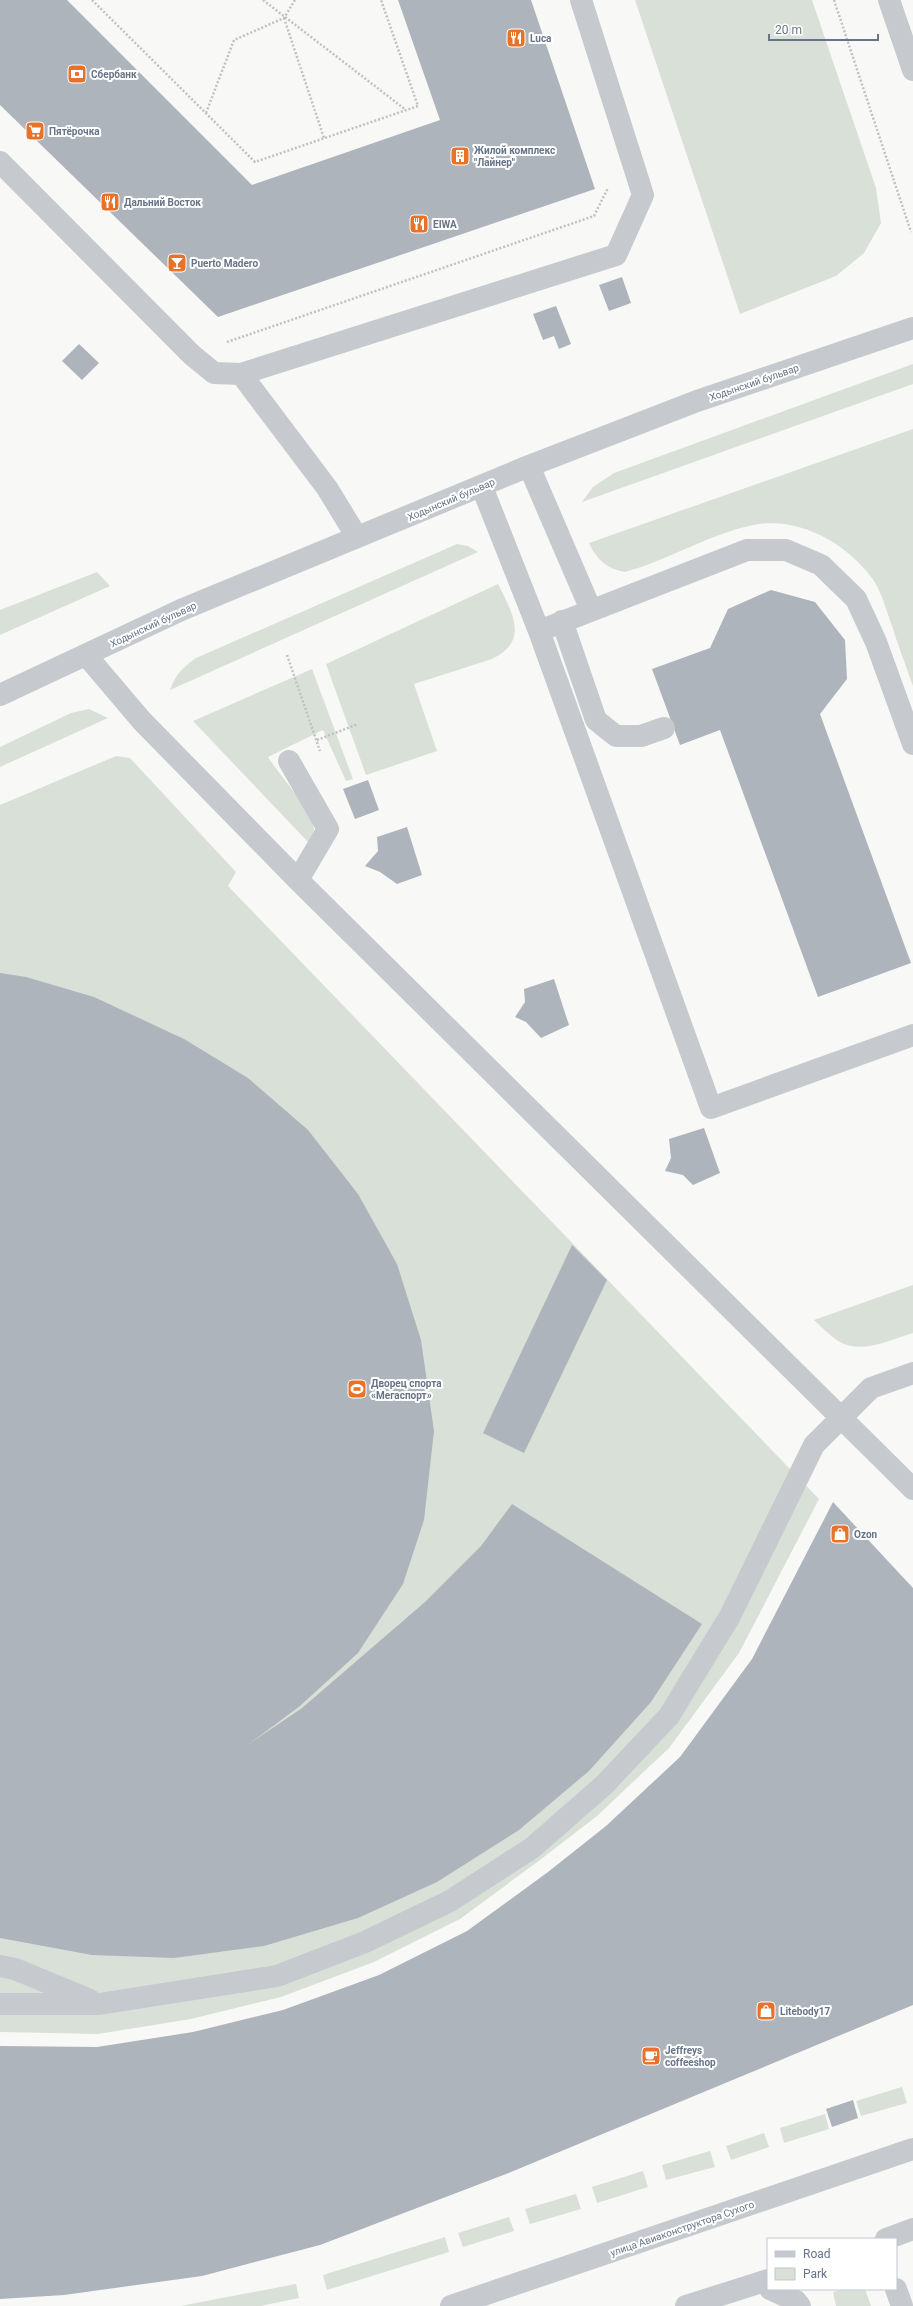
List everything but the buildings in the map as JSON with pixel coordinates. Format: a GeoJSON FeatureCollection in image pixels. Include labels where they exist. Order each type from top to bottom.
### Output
{"type":"FeatureCollection","features":[{"type":"Feature","properties":{"kind":"street"},"geometry":{"type":"LineString","coordinates":[[0,162],[192,355],[214,373],[242,374],[616,255],[643,195],[581,0]]}},
{"type":"Feature","properties":{"kind":"street"},"geometry":{"type":"LineString","coordinates":[[889,0],[913,70]]}},
{"type":"Feature","properties":{"kind":"street","name":"Ходынский бульвар"},"geometry":{"type":"LineString","coordinates":[[0,695],[182,610],[482,487],[529,466],[697,401],[913,328]]}},
{"type":"Feature","properties":{"kind":"street"},"geometry":{"type":"LineString","coordinates":[[242,374],[327,488],[358,538]]}},
{"type":"Feature","properties":{"kind":"street"},"geometry":{"type":"LineString","coordinates":[[529,466],[591,610]]}},
{"type":"Feature","properties":{"kind":"street"},"geometry":{"type":"LineString","coordinates":[[482,487],[539,631],[711,1108],[913,1035]]}},
{"type":"Feature","properties":{"kind":"street"},"geometry":{"type":"LineString","coordinates":[[539,631],[747,550],[786,550],[821,565],[856,599],[876,642],[913,744]]}},
{"type":"Feature","properties":{"kind":"street"},"geometry":{"type":"LineString","coordinates":[[562,622],[596,720],[616,736],[641,736],[664,728]]}},
{"type":"Feature","properties":{"kind":"street"},"geometry":{"type":"LineString","coordinates":[[86,655],[142,721],[298,880],[913,1489]]}},
{"type":"Feature","properties":{"kind":"street"},"geometry":{"type":"LineString","coordinates":[[289,761],[328,829],[298,880]]}},
{"type":"Feature","properties":{"kind":"street"},"geometry":{"type":"LineString","coordinates":[[0,2004],[99,2004],[278,1976],[366,1942],[450,1901],[532,1848],[604,1785],[669,1716],[730,1616],[814,1444],[871,1388],[913,1373]]}},
{"type":"Feature","properties":{"kind":"street"},"geometry":{"type":"LineString","coordinates":[[0,1966],[15,1969],[99,2004]]}},
{"type":"Feature","properties":{"kind":"street","name":"улица Авиаконструктора Сухого"},"geometry":{"type":"LineString","coordinates":[[451,2306],[913,2149]]}},
{"type":"Feature","properties":{"kind":"street"},"geometry":{"type":"LineString","coordinates":[[889,2238],[913,2229]]}},
{"type":"Feature","properties":{"kind":"street"},"geometry":{"type":"LineString","coordinates":[[686,2306],[762,2288]]}},
{"type":"Feature","properties":{"kind":"street"},"geometry":{"type":"LineString","coordinates":[[767,2290],[796,2301],[800,2306]]}},
{"type":"Feature","properties":{"kind":"street"},"geometry":{"type":"LineString","coordinates":[[896,2290],[902,2306]]}},
{"type":"Feature","properties":{"kind":"path"},"geometry":{"type":"LineString","coordinates":[[92,0],[255,162],[418,106],[381,0]]}},
{"type":"Feature","properties":{"kind":"path"},"geometry":{"type":"LineString","coordinates":[[263,0],[284,18],[406,110]]}},
{"type":"Feature","properties":{"kind":"path"},"geometry":{"type":"LineString","coordinates":[[206,113],[234,40],[284,18],[295,0]]}},
{"type":"Feature","properties":{"kind":"path"},"geometry":{"type":"LineString","coordinates":[[834,0],[911,232]]}},
{"type":"Feature","properties":{"kind":"path"},"geometry":{"type":"LineString","coordinates":[[284,18],[324,138]]}},
{"type":"Feature","properties":{"kind":"path"},"geometry":{"type":"LineString","coordinates":[[225,343],[594,216],[610,184]]}},
{"type":"Feature","properties":{"kind":"path"},"geometry":{"type":"LineString","coordinates":[[287,655],[321,754]]}},
{"type":"Feature","properties":{"kind":"path"},"geometry":{"type":"LineString","coordinates":[[317,740],[358,724]]}},
{"type":"Feature","properties":{"kind":"green space"},"geometry":{"type":"Polygon","coordinates":[[[635,0],[812,0],[876,188],[881,223],[864,253],[836,276],[740,314],[635,0]]]}},
{"type":"Feature","properties":{"kind":"green space"},"geometry":{"type":"Polygon","coordinates":[[[913,364],[913,384],[582,502],[593,487],[614,473],[913,364]]]}},
{"type":"Feature","properties":{"kind":"green space"},"geometry":{"type":"Polygon","coordinates":[[[913,429],[913,686],[884,601],[872,578],[848,553],[819,535],[803,528],[787,524],[770,523],[753,525],[721,534],[657,561],[625,572],[608,566],[603,562],[595,554],[589,543],[913,429]]]}},
{"type":"Feature","properties":{"kind":"green space"},"geometry":{"type":"Polygon","coordinates":[[[457,544],[468,546],[478,552],[170,690],[174,680],[180,672],[196,658],[457,544]]]}},
{"type":"Feature","properties":{"kind":"green space"},"geometry":{"type":"Polygon","coordinates":[[[97,572],[110,586],[0,635],[0,610],[97,572]]]}},
{"type":"Feature","properties":{"kind":"green space"},"geometry":{"type":"Polygon","coordinates":[[[498,584],[512,615],[514,635],[511,644],[504,652],[492,659],[414,684],[437,751],[366,775],[326,664],[498,584]]]}},
{"type":"Feature","properties":{"kind":"green space"},"geometry":{"type":"Polygon","coordinates":[[[312,669],[353,779],[346,781],[323,730],[268,757],[302,803],[312,821],[314,828],[308,842],[193,721],[312,669]]]}},
{"type":"Feature","properties":{"kind":"green space"},"geometry":{"type":"Polygon","coordinates":[[[89,709],[108,718],[0,767],[0,747],[71,713],[89,709]]]}},
{"type":"Feature","properties":{"kind":"green space","name":"Дворец спорта «Мегаспорт»"},"geometry":{"type":"Polygon","coordinates":[[[116,756],[130,758],[236,872],[228,886],[819,1499],[739,1653],[669,1748],[597,1816],[460,1919],[374,1962],[281,1997],[191,2019],[98,2034],[0,2032],[0,805],[116,756]]]}},
{"type":"Feature","properties":{"kind":"green space"},"geometry":{"type":"Polygon","coordinates":[[[913,1285],[913,1333],[876,1345],[856,1347],[838,1341],[814,1320],[913,1285]]]}},
{"type":"Feature","properties":{"kind":"green space"},"geometry":{"type":"Polygon","coordinates":[[[902,2087],[907,2103],[861,2116],[856,2101],[902,2087]]]}},
{"type":"Feature","properties":{"kind":"green space"},"geometry":{"type":"Polygon","coordinates":[[[825,2114],[829,2129],[784,2143],[780,2128],[825,2114]]]}},
{"type":"Feature","properties":{"kind":"green space"},"geometry":{"type":"Polygon","coordinates":[[[764,2133],[769,2147],[731,2160],[726,2146],[764,2133]]]}},
{"type":"Feature","properties":{"kind":"green space"},"geometry":{"type":"Polygon","coordinates":[[[710,2151],[715,2167],[666,2180],[662,2165],[710,2151]]]}},
{"type":"Feature","properties":{"kind":"green space"},"geometry":{"type":"Polygon","coordinates":[[[643,2171],[648,2187],[597,2203],[592,2187],[643,2171]]]}},
{"type":"Feature","properties":{"kind":"green space"},"geometry":{"type":"Polygon","coordinates":[[[576,2194],[581,2209],[530,2224],[525,2209],[576,2194]]]}},
{"type":"Feature","properties":{"kind":"green space"},"geometry":{"type":"Polygon","coordinates":[[[509,2217],[514,2231],[463,2247],[458,2233],[509,2217]]]}},
{"type":"Feature","properties":{"kind":"green space"},"geometry":{"type":"Polygon","coordinates":[[[445,2237],[449,2252],[327,2290],[323,2275],[445,2237]]]}},
{"type":"Feature","properties":{"kind":"green space"},"geometry":{"type":"Polygon","coordinates":[[[296,2284],[299,2298],[260,2306],[180,2306],[296,2284]]]}},
{"type":"Feature","properties":{"kind":"green space"},"geometry":{"type":"Polygon","coordinates":[[[840,2290],[865,2290],[871,2306],[836,2306],[833,2292],[840,2290]]]}},
{"type":"Feature","properties":{"kind":"place","name":"Luca"},"geometry":{"type":"Point","coordinates":[516,38]}},
{"type":"Feature","properties":{"kind":"place","name":"Сбербанк"},"geometry":{"type":"Point","coordinates":[77,74]}},
{"type":"Feature","properties":{"kind":"place","name":"Пятёрочка"},"geometry":{"type":"Point","coordinates":[35,131]}},
{"type":"Feature","properties":{"kind":"place","name":"Жилой комплекс \"Лайнер\""},"geometry":{"type":"Point","coordinates":[460,156]}},
{"type":"Feature","properties":{"kind":"place","name":"Дальний Восток"},"geometry":{"type":"Point","coordinates":[110,202]}},
{"type":"Feature","properties":{"kind":"place","name":"EIWA"},"geometry":{"type":"Point","coordinates":[419,224]}},
{"type":"Feature","properties":{"kind":"place","name":"Puerto Madero"},"geometry":{"type":"Point","coordinates":[177,263]}},
{"type":"Feature","properties":{"kind":"place","name":"Дворец спорта «Мегаспорт»"},"geometry":{"type":"Point","coordinates":[357,1389]}},
{"type":"Feature","properties":{"kind":"place","name":"Ozon"},"geometry":{"type":"Point","coordinates":[840,1534]}},
{"type":"Feature","properties":{"kind":"place","name":"Litebody17"},"geometry":{"type":"Point","coordinates":[766,2011]}},
{"type":"Feature","properties":{"kind":"place","name":"Jeffreys coffeeshop"},"geometry":{"type":"Point","coordinates":[651,2056]}}]}
